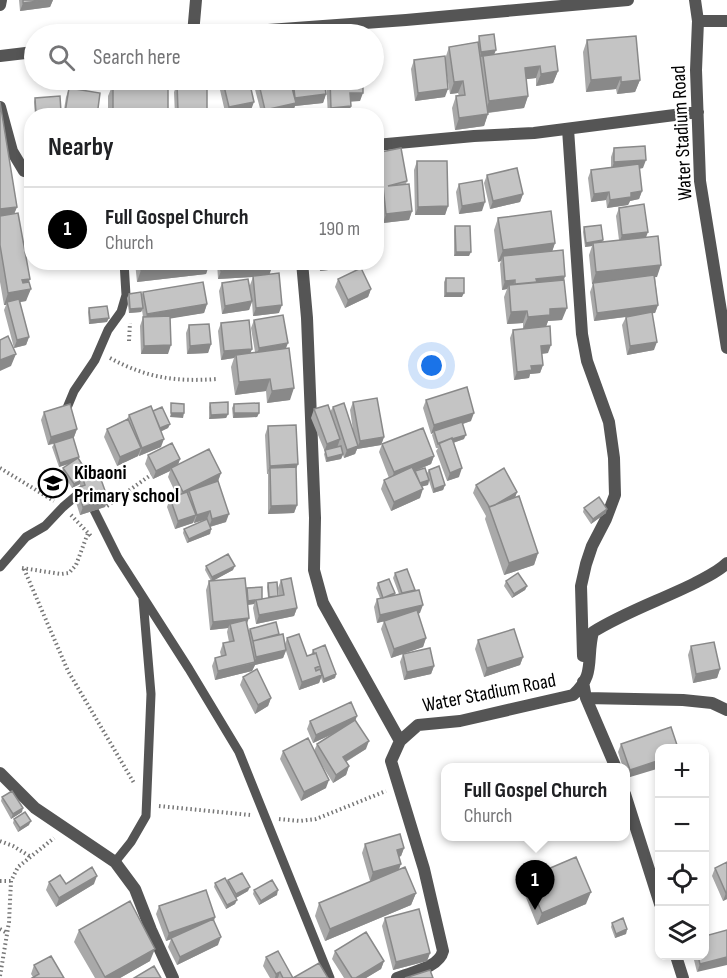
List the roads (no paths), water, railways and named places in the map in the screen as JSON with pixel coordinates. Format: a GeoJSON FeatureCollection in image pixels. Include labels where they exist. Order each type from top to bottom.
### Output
{"type":"FeatureCollection","features":[{"type":"Feature","properties":{"kind":"street"},"geometry":{"type":"LineString","coordinates":[[0,5],[1,0]]}},
{"type":"Feature","properties":{"kind":"street"},"geometry":{"type":"LineString","coordinates":[[194,24],[196,0]]}},
{"type":"Feature","properties":{"kind":"street"},"geometry":{"type":"LineString","coordinates":[[350,24],[628,0]]}},
{"type":"Feature","properties":{"kind":"street","name":"Water Stadium Road"},"geometry":{"type":"LineString","coordinates":[[694,0],[698,21],[696,59],[700,181],[727,348]]}},
{"type":"Feature","properties":{"kind":"street"},"geometry":{"type":"LineString","coordinates":[[698,21],[727,21]]}},
{"type":"Feature","properties":{"kind":"street"},"geometry":{"type":"LineString","coordinates":[[0,56],[24,53]]}},
{"type":"Feature","properties":{"kind":"street"},"geometry":{"type":"LineString","coordinates":[[0,107],[12,151],[24,171]]}},
{"type":"Feature","properties":{"kind":"street"},"geometry":{"type":"LineString","coordinates":[[384,144],[568,129],[698,112]]}},
{"type":"Feature","properties":{"kind":"street"},"geometry":{"type":"LineString","coordinates":[[568,129],[582,334],[587,361],[609,422],[614,458],[615,495],[592,546],[581,586],[585,692],[614,763]]}},
{"type":"Feature","properties":{"kind":"street"},"geometry":{"type":"LineString","coordinates":[[303,270],[315,506],[314,570],[323,603],[400,741],[391,761],[424,868],[443,951],[437,962],[397,978]]}},
{"type":"Feature","properties":{"kind":"street","name":"Water Stadium Road"},"geometry":{"type":"LineString","coordinates":[[400,741],[418,725],[460,721],[585,692],[589,670],[589,647],[593,632],[610,621],[721,570],[727,563]]}},
{"type":"Feature","properties":{"kind":"street"},"geometry":{"type":"LineString","coordinates":[[585,692],[682,700],[712,704],[727,710]]}},
{"type":"Feature","properties":{"kind":"street"},"geometry":{"type":"LineString","coordinates":[[0,773],[35,808],[115,862],[135,889],[173,978]]}},
{"type":"Feature","properties":{"kind":"street"},"geometry":{"type":"LineString","coordinates":[[630,810],[655,888]]}},
{"type":"Feature","properties":{"kind":"street"},"geometry":{"type":"LineString","coordinates":[[677,960],[683,978]]}},
{"type":"Feature","properties":{"kind":"lane"},"geometry":{"type":"LineString","coordinates":[[66,429],[62,420],[70,401],[99,352],[108,330],[121,312],[126,295],[124,270]]}},
{"type":"Feature","properties":{"kind":"lane"},"geometry":{"type":"LineString","coordinates":[[82,477],[89,502],[118,558],[239,752],[330,978]]}},
{"type":"Feature","properties":{"kind":"lane"},"geometry":{"type":"LineString","coordinates":[[2,565],[26,537],[45,526],[85,488]]}},
{"type":"Feature","properties":{"kind":"lane"},"geometry":{"type":"LineString","coordinates":[[115,862],[131,843],[146,816],[151,694],[143,596]]}},
{"type":"Feature","properties":{"kind":"place","name":"Kibaoni Primary school"},"geometry":{"type":"Point","coordinates":[53,483]}},
{"type":"Feature","properties":{"kind":"place","name":"Full Gospel Church"},"geometry":{"type":"Point","coordinates":[535,910]}}]}
